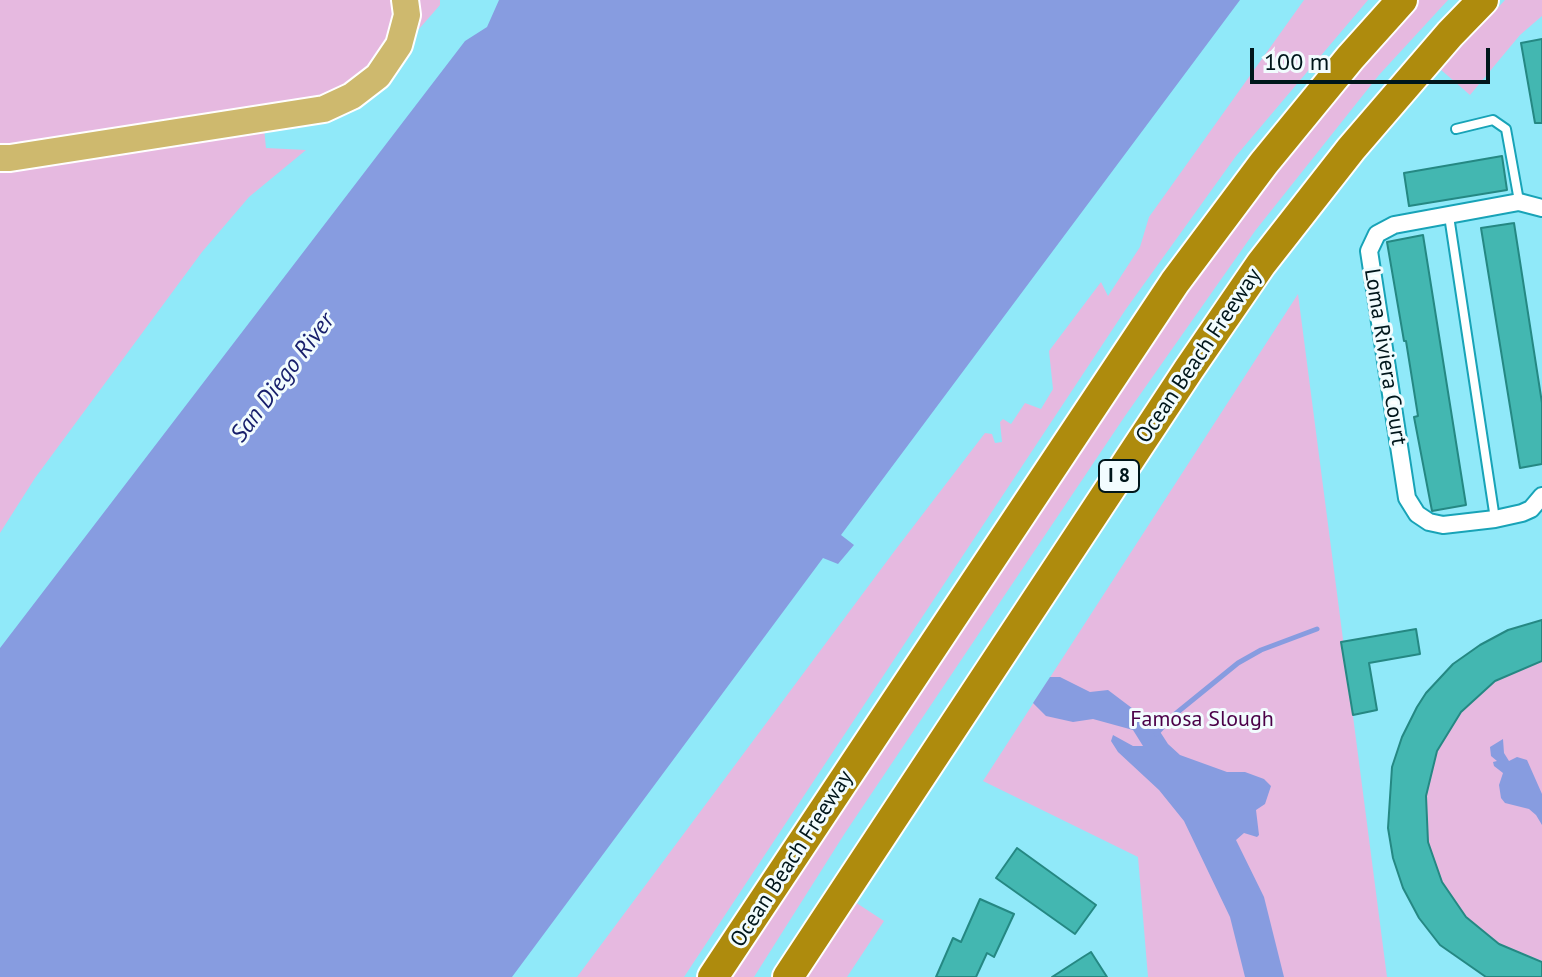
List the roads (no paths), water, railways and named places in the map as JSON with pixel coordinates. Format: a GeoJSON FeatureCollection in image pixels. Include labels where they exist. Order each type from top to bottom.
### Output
{"type":"FeatureCollection","features":[{"type":"Feature","properties":{"kind":"highway","name":"Ocean Beach Freeway"},"geometry":{"type":"LineString","coordinates":[[713,977],[1175,282],[1264,163],[1402,0]]}},
{"type":"Feature","properties":{"kind":"highway","name":"Ocean Beach Freeway"},"geometry":{"type":"LineString","coordinates":[[788,977],[1261,264],[1351,149],[1483,0]]}},
{"type":"Feature","properties":{"kind":"main road"},"geometry":{"type":"LineString","coordinates":[[0,158],[324,109],[352,96],[378,76],[399,45],[407,15],[405,0]]}},
{"type":"Feature","properties":{"kind":"street","name":"Loma Riviera Court"},"geometry":{"type":"LineString","coordinates":[[1542,208],[1519,202],[1385,228],[1377,234],[1369,251],[1407,498],[1417,514],[1429,522],[1443,525],[1495,519],[1531,509],[1542,496]]}},
{"type":"Feature","properties":{"kind":"lane"},"geometry":{"type":"LineString","coordinates":[[1456,129],[1493,120],[1506,129],[1519,202]]}},
{"type":"Feature","properties":{"kind":"lane"},"geometry":{"type":"LineString","coordinates":[[1448,214],[1495,519]]}},
{"type":"Feature","properties":{"kind":"water","name":"San Diego River"},"geometry":{"type":"Polygon","coordinates":[[[499,0],[1240,0],[841,535],[854,545],[838,564],[823,558],[512,977],[0,977],[0,648],[465,41],[487,27],[499,0]]]}},
{"type":"Feature","properties":{"kind":"water"},"geometry":{"type":"Polygon","coordinates":[[[1050,677],[1060,677],[1090,692],[1108,690],[1157,727],[1180,755],[1227,772],[1245,772],[1264,779],[1271,786],[1265,804],[1256,810],[1259,835],[1244,833],[1236,840],[1264,897],[1284,977],[1245,977],[1230,917],[1184,821],[1159,790],[1118,752],[1111,741],[1113,735],[1133,746],[1143,746],[1133,730],[1093,719],[1073,722],[1046,716],[1033,703],[1050,677]]]}},
{"type":"Feature","properties":{"kind":"water"},"geometry":{"type":"Polygon","coordinates":[[[1503,739],[1504,753],[1509,761],[1517,757],[1527,760],[1542,794],[1542,825],[1529,809],[1505,803],[1501,798],[1499,785],[1503,773],[1494,766],[1493,762],[1497,761],[1491,756],[1490,747],[1503,739]]]}},
{"type":"Feature","properties":{"kind":"waterway"},"geometry":{"type":"LineString","coordinates":[[1156,734],[1174,715],[1238,663],[1261,650],[1317,629]]}},
{"type":"Feature","properties":{"kind":"park label","name":"Famosa Slough"},"geometry":{"type":"Point","coordinates":[1202,720]}}]}
